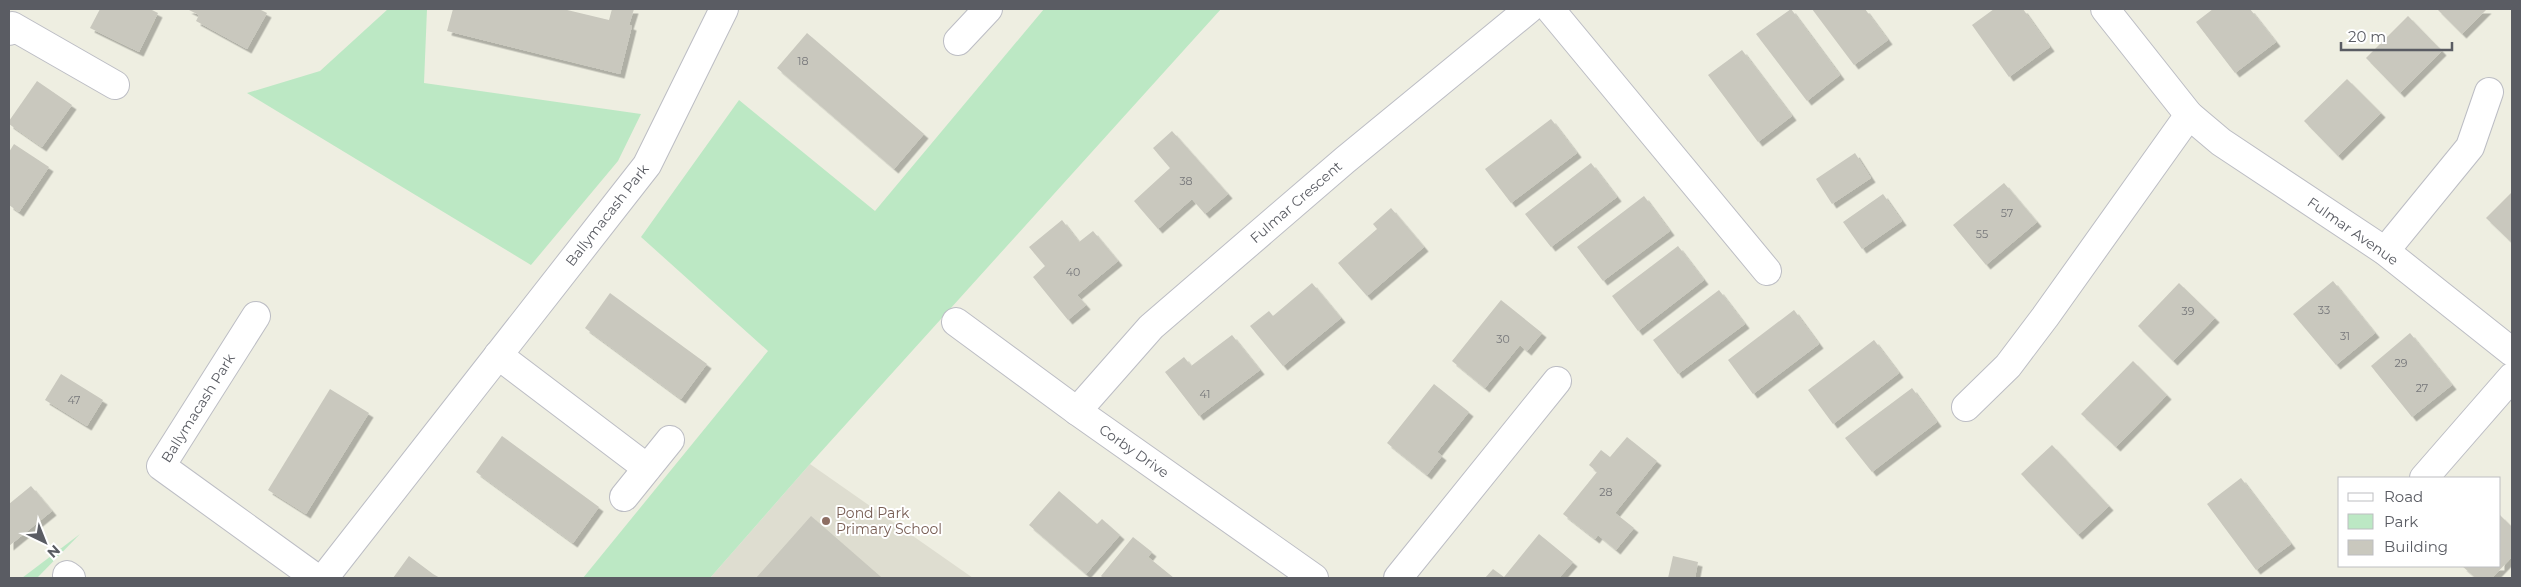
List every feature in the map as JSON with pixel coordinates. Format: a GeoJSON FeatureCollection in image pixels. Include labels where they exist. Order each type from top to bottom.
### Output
{"type":"FeatureCollection","features":[{"type":"Feature","properties":{"kind":"street","name":"Ballymacash Park"},"geometry":{"type":"LineString","coordinates":[[324,578],[647,165],[724,9]]}},
{"type":"Feature","properties":{"kind":"street"},"geometry":{"type":"LineString","coordinates":[[958,42],[988,9]]}},
{"type":"Feature","properties":{"kind":"street","name":"Fulmar Crescent"},"geometry":{"type":"LineString","coordinates":[[1077,411],[1151,327],[1345,160],[1530,9]]}},
{"type":"Feature","properties":{"kind":"street"},"geometry":{"type":"LineString","coordinates":[[1550,9],[1767,271]]}},
{"type":"Feature","properties":{"kind":"street","name":"Fulmar Avenue"},"geometry":{"type":"LineString","coordinates":[[2105,9],[2190,115],[2221,142],[2385,251],[2512,352]]}},
{"type":"Feature","properties":{"kind":"street"},"geometry":{"type":"LineString","coordinates":[[9,31],[12,26],[115,84]]}},
{"type":"Feature","properties":{"kind":"street"},"geometry":{"type":"LineString","coordinates":[[2385,251],[2470,147],[2489,92]]}},
{"type":"Feature","properties":{"kind":"street"},"geometry":{"type":"LineString","coordinates":[[1966,407],[2008,366],[2190,115]]}},
{"type":"Feature","properties":{"kind":"street","name":"Ballymacash Park"},"geometry":{"type":"LineString","coordinates":[[256,316],[161,466],[316,578]]}},
{"type":"Feature","properties":{"kind":"street","name":"Corby Drive"},"geometry":{"type":"LineString","coordinates":[[956,322],[1077,411],[1314,578]]}},
{"type":"Feature","properties":{"kind":"street"},"geometry":{"type":"LineString","coordinates":[[498,355],[647,468]]}},
{"type":"Feature","properties":{"kind":"street"},"geometry":{"type":"LineString","coordinates":[[2425,477],[2512,377]]}},
{"type":"Feature","properties":{"kind":"street"},"geometry":{"type":"LineString","coordinates":[[1398,578],[1557,381]]}},
{"type":"Feature","properties":{"kind":"street"},"geometry":{"type":"LineString","coordinates":[[624,497],[670,440]]}},
{"type":"Feature","properties":{"kind":"shaded area","name":"Pond Park Primary School"},"geometry":{"type":"Polygon","coordinates":[[[810,464],[973,578],[710,578],[810,464]]]}},
{"type":"Feature","properties":{"kind":"green space"},"geometry":{"type":"Polygon","coordinates":[[[388,9],[427,9],[424,83],[641,114],[618,161],[531,265],[247,93],[320,71],[388,9]]]}},
{"type":"Feature","properties":{"kind":"green space"},"geometry":{"type":"Polygon","coordinates":[[[1044,9],[1221,9],[810,464],[710,578],[583,578],[768,351],[641,237],[739,100],[875,211],[1044,9]]]}},
{"type":"Feature","properties":{"kind":"green space"},"geometry":{"type":"Polygon","coordinates":[[[80,534],[37,578],[22,578],[80,534]]]}},
{"type":"Feature","properties":{"kind":"building"},"geometry":{"type":"Polygon","coordinates":[[[100,9],[150,9],[158,13],[139,52],[90,28],[100,9]]]}},
{"type":"Feature","properties":{"kind":"building"},"geometry":{"type":"Polygon","coordinates":[[[187,9],[259,9],[267,13],[247,49],[196,21],[199,15],[187,9]]]}},
{"type":"Feature","properties":{"kind":"building"},"geometry":{"type":"Polygon","coordinates":[[[453,9],[563,9],[609,20],[612,9],[634,9],[629,25],[632,26],[620,74],[447,31],[453,9]]]}},
{"type":"Feature","properties":{"kind":"building"},"geometry":{"type":"Polygon","coordinates":[[[1791,9],[1840,75],[1807,101],[1756,34],[1791,9]]]}},
{"type":"Feature","properties":{"kind":"building"},"geometry":{"type":"Polygon","coordinates":[[[1812,9],[1865,9],[1888,40],[1854,65],[1812,9]]]}},
{"type":"Feature","properties":{"kind":"building"},"geometry":{"type":"Polygon","coordinates":[[[1994,9],[2023,9],[2050,47],[2009,77],[1972,25],[1994,9]]]}},
{"type":"Feature","properties":{"kind":"building"},"geometry":{"type":"Polygon","coordinates":[[[2213,9],[2250,9],[2276,42],[2235,73],[2196,22],[2213,9]]]}},
{"type":"Feature","properties":{"kind":"building"},"geometry":{"type":"Polygon","coordinates":[[[2437,9],[2487,9],[2462,34],[2437,9]]]}},
{"type":"Feature","properties":{"kind":"building"},"geometry":{"type":"Polygon","coordinates":[[[2408,16],[2442,51],[2400,93],[2366,58],[2408,16]]]}},
{"type":"Feature","properties":{"kind":"building"},"geometry":{"type":"Polygon","coordinates":[[[807,33],[924,134],[894,169],[777,68],[807,33]]]}},
{"type":"Feature","properties":{"kind":"building"},"geometry":{"type":"Polygon","coordinates":[[[1742,50],[1792,116],[1758,142],[1708,75],[1742,50]]]}},
{"type":"Feature","properties":{"kind":"building"},"geometry":{"type":"Polygon","coordinates":[[[2347,79],[2381,113],[2338,156],[2304,121],[2347,79]]]}},
{"type":"Feature","properties":{"kind":"building"},"geometry":{"type":"Polygon","coordinates":[[[37,81],[72,105],[42,147],[9,124],[9,121],[37,81]]]}},
{"type":"Feature","properties":{"kind":"building"},"geometry":{"type":"Polygon","coordinates":[[[1551,119],[1577,153],[1511,203],[1485,169],[1551,119]]]}},
{"type":"Feature","properties":{"kind":"building"},"geometry":{"type":"Polygon","coordinates":[[[1172,131],[1228,194],[1205,214],[1192,199],[1158,229],[1134,201],[1170,168],[1153,148],[1172,131]]]}},
{"type":"Feature","properties":{"kind":"building"},"geometry":{"type":"Polygon","coordinates":[[[14,144],[49,167],[19,212],[9,205],[9,152],[14,144]]]}},
{"type":"Feature","properties":{"kind":"building"},"geometry":{"type":"Polygon","coordinates":[[[1855,153],[1871,178],[1832,204],[1816,179],[1855,153]]]}},
{"type":"Feature","properties":{"kind":"building"},"geometry":{"type":"Polygon","coordinates":[[[1591,163],[1617,197],[1551,247],[1525,214],[1591,163]]]}},
{"type":"Feature","properties":{"kind":"building"},"geometry":{"type":"Polygon","coordinates":[[[2004,183],[2037,222],[1986,265],[1953,225],[2004,183]]]}},
{"type":"Feature","properties":{"kind":"building"},"geometry":{"type":"Polygon","coordinates":[[[1883,194],[1902,221],[1862,249],[1843,222],[1883,194]]]}},
{"type":"Feature","properties":{"kind":"building"},"geometry":{"type":"Polygon","coordinates":[[[2512,194],[2512,243],[2486,218],[2512,194]]]}},
{"type":"Feature","properties":{"kind":"building"},"geometry":{"type":"Polygon","coordinates":[[[1644,196],[1670,231],[1603,281],[1577,247],[1644,196]]]}},
{"type":"Feature","properties":{"kind":"building"},"geometry":{"type":"Polygon","coordinates":[[[1391,208],[1424,247],[1367,296],[1338,263],[1377,229],[1373,224],[1391,208]]]}},
{"type":"Feature","properties":{"kind":"building"},"geometry":{"type":"Polygon","coordinates":[[[1062,220],[1079,242],[1093,231],[1118,261],[1077,295],[1086,305],[1068,320],[1033,277],[1045,266],[1029,247],[1062,220]]]}},
{"type":"Feature","properties":{"kind":"building"},"geometry":{"type":"Polygon","coordinates":[[[1678,246],[1704,280],[1638,331],[1612,296],[1678,246]]]}},
{"type":"Feature","properties":{"kind":"building"},"geometry":{"type":"Polygon","coordinates":[[[2333,281],[2375,333],[2336,365],[2293,314],[2333,281]]]}},
{"type":"Feature","properties":{"kind":"building"},"geometry":{"type":"Polygon","coordinates":[[[1312,283],[1341,318],[1283,366],[1250,326],[1269,311],[1273,316],[1312,283]]]}},
{"type":"Feature","properties":{"kind":"building"},"geometry":{"type":"Polygon","coordinates":[[[2179,283],[2215,318],[2173,361],[2138,326],[2179,283]]]}},
{"type":"Feature","properties":{"kind":"building"},"geometry":{"type":"Polygon","coordinates":[[[1719,290],[1745,324],[1678,374],[1653,340],[1719,290]]]}},
{"type":"Feature","properties":{"kind":"building"},"geometry":{"type":"Polygon","coordinates":[[[610,293],[707,364],[681,399],[585,328],[610,293]]]}},
{"type":"Feature","properties":{"kind":"building"},"geometry":{"type":"Polygon","coordinates":[[[1501,300],[1542,333],[1527,351],[1520,345],[1485,388],[1452,361],[1501,300]]]}},
{"type":"Feature","properties":{"kind":"building"},"geometry":{"type":"Polygon","coordinates":[[[1794,310],[1819,344],[1753,394],[1728,360],[1794,310]]]}},
{"type":"Feature","properties":{"kind":"building"},"geometry":{"type":"Polygon","coordinates":[[[2410,333],[2452,385],[2412,417],[2371,366],[2410,333]]]}},
{"type":"Feature","properties":{"kind":"building"},"geometry":{"type":"Polygon","coordinates":[[[1232,335],[1260,370],[1199,416],[1165,372],[1184,357],[1191,366],[1232,335]]]}},
{"type":"Feature","properties":{"kind":"building"},"geometry":{"type":"Polygon","coordinates":[[[1874,340],[1899,373],[1833,424],[1808,390],[1874,340]]]}},
{"type":"Feature","properties":{"kind":"building"},"geometry":{"type":"Polygon","coordinates":[[[2133,361],[2167,395],[2116,447],[2081,414],[2133,361]]]}},
{"type":"Feature","properties":{"kind":"building"},"geometry":{"type":"Polygon","coordinates":[[[61,374],[103,400],[87,426],[45,400],[61,374]]]}},
{"type":"Feature","properties":{"kind":"building"},"geometry":{"type":"Polygon","coordinates":[[[1434,384],[1469,412],[1437,452],[1442,456],[1427,475],[1387,443],[1434,384]]]}},
{"type":"Feature","properties":{"kind":"building"},"geometry":{"type":"Polygon","coordinates":[[[1912,388],[1937,422],[1872,472],[1845,438],[1912,388]]]}},
{"type":"Feature","properties":{"kind":"building"},"geometry":{"type":"Polygon","coordinates":[[[330,389],[369,413],[306,514],[268,490],[330,389]]]}},
{"type":"Feature","properties":{"kind":"building"},"geometry":{"type":"Polygon","coordinates":[[[502,436],[599,507],[573,543],[476,472],[502,436]]]}},
{"type":"Feature","properties":{"kind":"building"},"geometry":{"type":"Polygon","coordinates":[[[1627,437],[1657,461],[1615,513],[1634,528],[1616,550],[1598,535],[1595,539],[1563,514],[1597,472],[1589,465],[1601,450],[1610,457],[1627,437]]]}},
{"type":"Feature","properties":{"kind":"building"},"geometry":{"type":"Polygon","coordinates":[[[2052,445],[2109,506],[2078,535],[2021,474],[2052,445]]]}},
{"type":"Feature","properties":{"kind":"building"},"geometry":{"type":"Polygon","coordinates":[[[2241,478],[2291,544],[2256,570],[2207,504],[2241,478]]]}},
{"type":"Feature","properties":{"kind":"building"},"geometry":{"type":"Polygon","coordinates":[[[31,486],[52,511],[9,546],[9,504],[31,486]]]}},
{"type":"Feature","properties":{"kind":"building"},"geometry":{"type":"Polygon","coordinates":[[[1059,491],[1097,524],[1102,519],[1120,535],[1086,574],[1029,525],[1059,491]]]}},
{"type":"Feature","properties":{"kind":"building"},"geometry":{"type":"Polygon","coordinates":[[[811,516],[882,578],[756,578],[811,516]]]}},
{"type":"Feature","properties":{"kind":"building"},"geometry":{"type":"Polygon","coordinates":[[[2501,516],[2512,527],[2512,557],[2492,578],[2476,578],[2463,567],[2501,567],[2501,516]]]}},
{"type":"Feature","properties":{"kind":"building"},"geometry":{"type":"Polygon","coordinates":[[[1539,534],[1573,562],[1559,578],[1485,578],[1493,569],[1504,577],[1539,534]]]}},
{"type":"Feature","properties":{"kind":"building"},"geometry":{"type":"Polygon","coordinates":[[[1133,537],[1152,552],[1148,557],[1174,578],[1103,578],[1101,576],[1133,537]]]}},
{"type":"Feature","properties":{"kind":"building"},"geometry":{"type":"Polygon","coordinates":[[[409,556],[433,574],[440,578],[393,578],[409,556]]]}},
{"type":"Feature","properties":{"kind":"building"},"geometry":{"type":"Polygon","coordinates":[[[1673,556],[1698,562],[1695,578],[1668,578],[1673,556]]]}},
{"type":"Feature","properties":{"kind":"place","name":"Pond Park Primary School"},"geometry":{"type":"Point","coordinates":[826,521]}}]}
